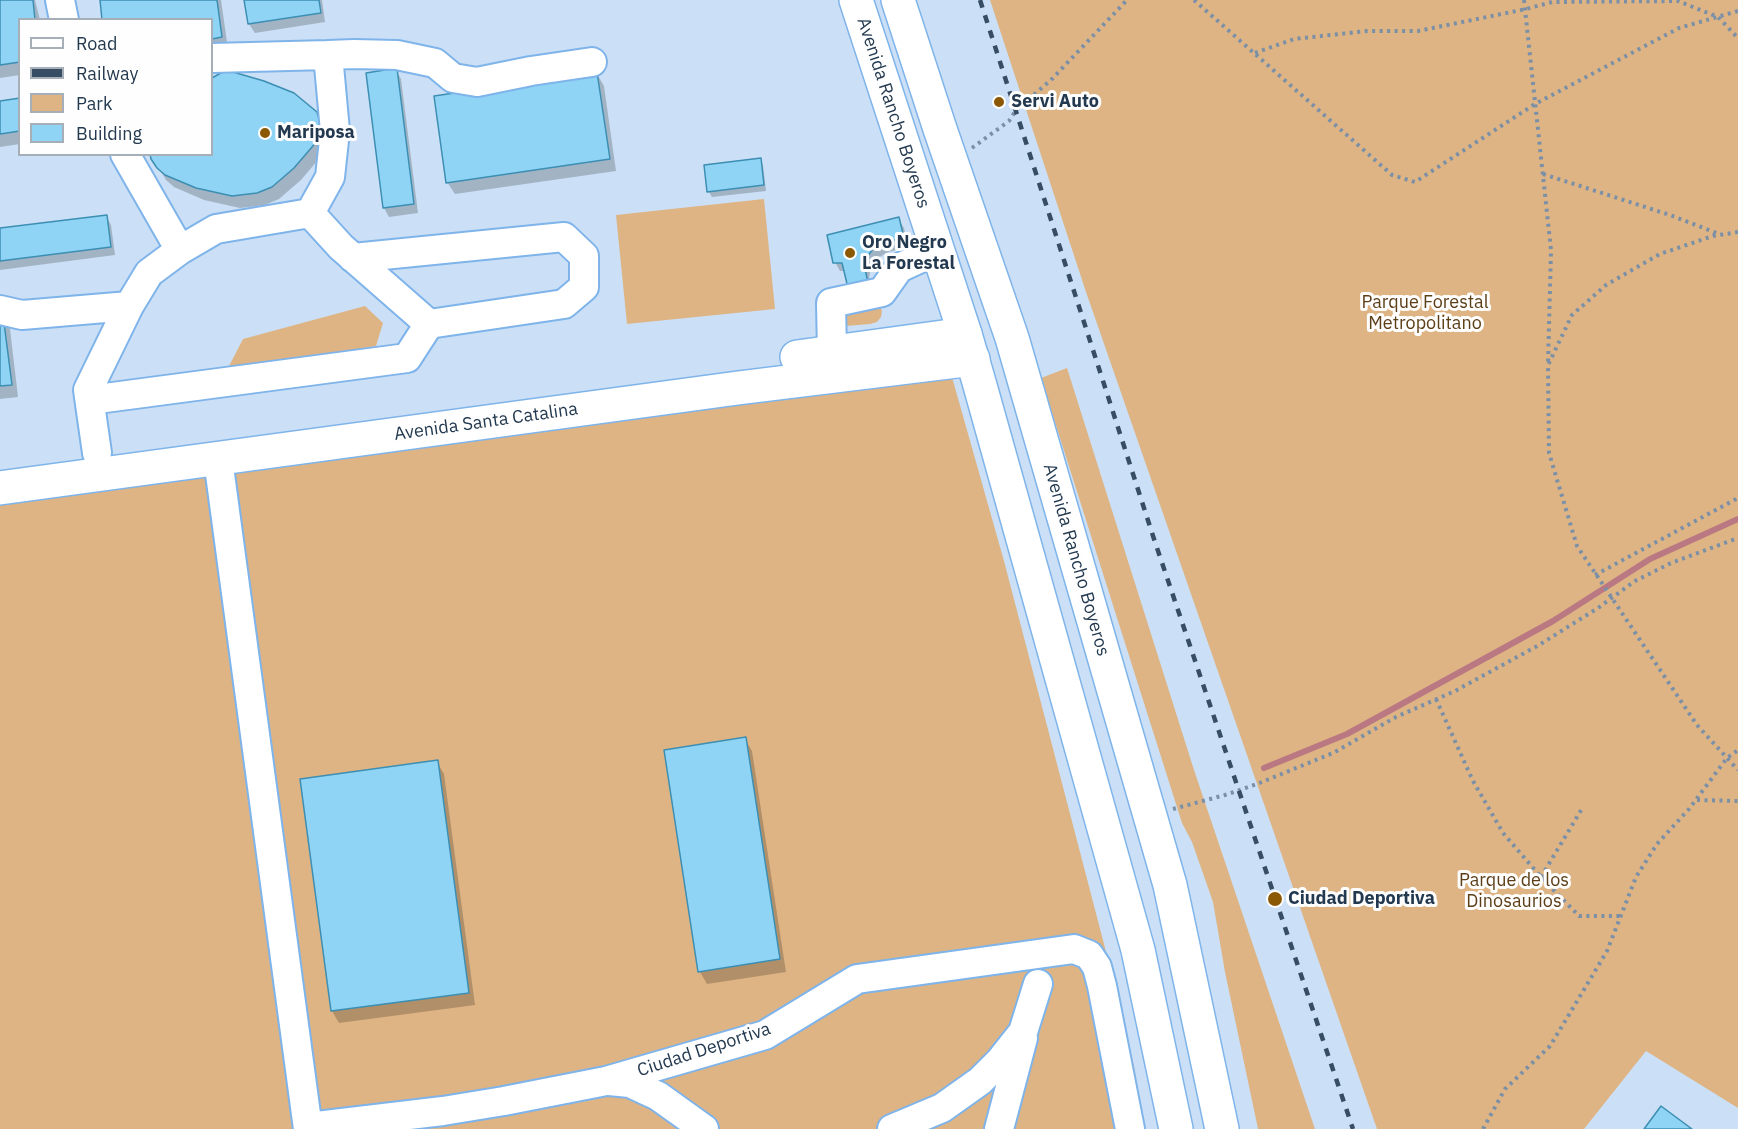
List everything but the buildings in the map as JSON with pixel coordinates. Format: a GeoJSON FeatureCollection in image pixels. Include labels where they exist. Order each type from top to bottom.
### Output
{"type":"FeatureCollection","features":[{"type":"Feature","properties":{"kind":"main road","name":"Avenida Rancho Boyeros"},"geometry":{"type":"LineString","coordinates":[[856,0],[971,355],[1138,950],[1176,1129]]}},
{"type":"Feature","properties":{"kind":"main road","name":"Avenida Rancho Boyeros"},"geometry":{"type":"LineString","coordinates":[[898,0],[1012,338],[1150,816],[1172,896],[1222,1129]]}},
{"type":"Feature","properties":{"kind":"main road"},"geometry":{"type":"LineString","coordinates":[[971,355],[987,317],[979,272],[978,238]]}},
{"type":"Feature","properties":{"kind":"main road"},"geometry":{"type":"LineString","coordinates":[[971,355],[998,344],[1009,355],[1034,412]]}},
{"type":"Feature","properties":{"kind":"main road","name":"Avenida Santa Catalina"},"geometry":{"type":"LineString","coordinates":[[0,467],[832,353],[971,355]]}},
{"type":"Feature","properties":{"kind":"main road","name":"Avenida Santa Catalina"},"geometry":{"type":"LineString","coordinates":[[0,488],[971,355]]}},
{"type":"Feature","properties":{"kind":"lane"},"geometry":{"type":"LineString","coordinates":[[60,0],[64,18]]}},
{"type":"Feature","properties":{"kind":"lane"},"geometry":{"type":"LineString","coordinates":[[213,59],[354,54],[397,55],[435,63],[453,78],[477,81],[592,62]]}},
{"type":"Feature","properties":{"kind":"lane"},"geometry":{"type":"LineString","coordinates":[[310,213],[330,177],[335,131],[328,55]]}},
{"type":"Feature","properties":{"kind":"lane"},"geometry":{"type":"LineString","coordinates":[[126,156],[180,250]]}},
{"type":"Feature","properties":{"kind":"lane"},"geometry":{"type":"LineString","coordinates":[[97,453],[88,390],[129,306],[149,273],[180,250],[216,229],[310,213]]}},
{"type":"Feature","properties":{"kind":"lane"},"geometry":{"type":"LineString","coordinates":[[310,213],[353,258],[429,324]]}},
{"type":"Feature","properties":{"kind":"lane"},"geometry":{"type":"LineString","coordinates":[[90,400],[407,358],[429,324],[564,304],[584,287],[584,256],[564,237],[353,258]]}},
{"type":"Feature","properties":{"kind":"lane"},"geometry":{"type":"LineString","coordinates":[[832,353],[831,303],[882,292],[899,268],[938,250]]}},
{"type":"Feature","properties":{"kind":"lane"},"geometry":{"type":"LineString","coordinates":[[0,310],[22,315],[129,306]]}},
{"type":"Feature","properties":{"kind":"lane"},"geometry":{"type":"LineString","coordinates":[[218,459],[308,1128]]}},
{"type":"Feature","properties":{"kind":"lane","name":"Ciudad Deportiva"},"geometry":{"type":"LineString","coordinates":[[308,1128],[443,1111],[606,1081],[765,1035],[857,979],[1074,949],[1089,955],[1097,967],[1130,1129]]}},
{"type":"Feature","properties":{"kind":"lane"},"geometry":{"type":"LineString","coordinates":[[892,1129],[942,1108],[980,1082],[1000,1061],[1023,1032],[1043,970],[1055,952]]}},
{"type":"Feature","properties":{"kind":"lane"},"geometry":{"type":"LineString","coordinates":[[999,1129],[1038,984]]}},
{"type":"Feature","properties":{"kind":"lane"},"geometry":{"type":"LineString","coordinates":[[606,1081],[630,1083],[658,1096],[704,1129]]}},
{"type":"Feature","properties":{"kind":"path"},"geometry":{"type":"LineString","coordinates":[[952,163],[1009,121],[1016,110],[1051,80],[1127,0]]}},
{"type":"Feature","properties":{"kind":"path"},"geometry":{"type":"LineString","coordinates":[[1194,0],[1392,175],[1415,182],[1535,104],[1679,28],[1738,11]]}},
{"type":"Feature","properties":{"kind":"path"},"geometry":{"type":"LineString","coordinates":[[1524,0],[1551,250],[1548,365],[1549,453],[1577,546],[1697,725],[1738,770]]}},
{"type":"Feature","properties":{"kind":"path"},"geometry":{"type":"LineString","coordinates":[[1255,53],[1294,39],[1367,31],[1418,31],[1552,2],[1678,1],[1718,17],[1738,38]]}},
{"type":"Feature","properties":{"kind":"path"},"geometry":{"type":"LineString","coordinates":[[1543,174],[1670,215],[1720,235]]}},
{"type":"Feature","properties":{"kind":"path"},"geometry":{"type":"LineString","coordinates":[[1548,365],[1572,315],[1606,285],[1660,254],[1737,232],[1738,227]]}},
{"type":"Feature","properties":{"kind":"path"},"geometry":{"type":"LineString","coordinates":[[1595,575],[1738,498]]}},
{"type":"Feature","properties":{"kind":"path"},"geometry":{"type":"LineString","coordinates":[[1150,816],[1225,795],[1333,753],[1396,717],[1455,691],[1539,645],[1635,581],[1671,563],[1738,538]]}},
{"type":"Feature","properties":{"kind":"path"},"geometry":{"type":"LineString","coordinates":[[1436,699],[1473,781],[1503,833],[1579,916],[1620,916]]}},
{"type":"Feature","properties":{"kind":"path"},"geometry":{"type":"LineString","coordinates":[[1483,1129],[1504,1089],[1550,1046],[1607,951],[1636,877],[1657,844],[1696,800],[1727,758],[1738,750]]}},
{"type":"Feature","properties":{"kind":"path"},"geometry":{"type":"LineString","coordinates":[[1696,800],[1738,801]]}},
{"type":"Feature","properties":{"kind":"path"},"geometry":{"type":"LineString","coordinates":[[1541,877],[1583,807]]}},
{"type":"Feature","properties":{"kind":"green space","name":"Parque Forestal Metropolitano"},"geometry":{"type":"Polygon","coordinates":[[[990,0],[1738,0],[1738,1108],[1646,1051],[1584,1129],[1377,1129],[1086,292],[990,0]]]}},
{"type":"Feature","properties":{"kind":"green space"},"geometry":{"type":"Polygon","coordinates":[[[764,199],[775,309],[627,324],[616,215],[764,199]]]}},
{"type":"Feature","properties":{"kind":"green space"},"geometry":{"type":"Polygon","coordinates":[[[879,305],[882,311],[877,322],[846,326],[843,316],[848,310],[879,305]]]}},
{"type":"Feature","properties":{"kind":"green space"},"geometry":{"type":"Polygon","coordinates":[[[365,306],[383,323],[376,346],[226,372],[243,339],[365,306]]]}},
{"type":"Feature","properties":{"kind":"green space"},"geometry":{"type":"Polygon","coordinates":[[[1067,368],[1194,770],[1315,1129],[1258,1129],[1225,972],[1213,902],[1192,842],[1182,823],[1041,378],[1067,368]]]}},
{"type":"Feature","properties":{"kind":"green space"},"geometry":{"type":"Polygon","coordinates":[[[950,370],[1004,561],[1104,944],[1134,1066],[1144,1129],[0,1129],[0,503],[950,370]]]}},
{"type":"Feature","properties":{"kind":"waterway"},"geometry":{"type":"LineString","coordinates":[[1264,768],[1347,734],[1553,621],[1650,559],[1738,519]]}},
{"type":"Feature","properties":{"kind":"railway"},"geometry":{"type":"LineString","coordinates":[[980,0],[1154,539],[1353,1129]]}},
{"type":"Feature","properties":{"kind":"place","name":"Servi Auto"},"geometry":{"type":"Point","coordinates":[999,102]}},
{"type":"Feature","properties":{"kind":"place","name":"Mariposa"},"geometry":{"type":"Point","coordinates":[265,133]}},
{"type":"Feature","properties":{"kind":"place","name":"Oro Negro La Forestal"},"geometry":{"type":"Point","coordinates":[850,253]}},
{"type":"Feature","properties":{"kind":"place","name":"Ciudad Deportiva"},"geometry":{"type":"Point","coordinates":[1275,899]}},
{"type":"Feature","properties":{"kind":"park label","name":"Parque de los Dinosaurios"},"geometry":{"type":"Point","coordinates":[1514,891]}}]}
